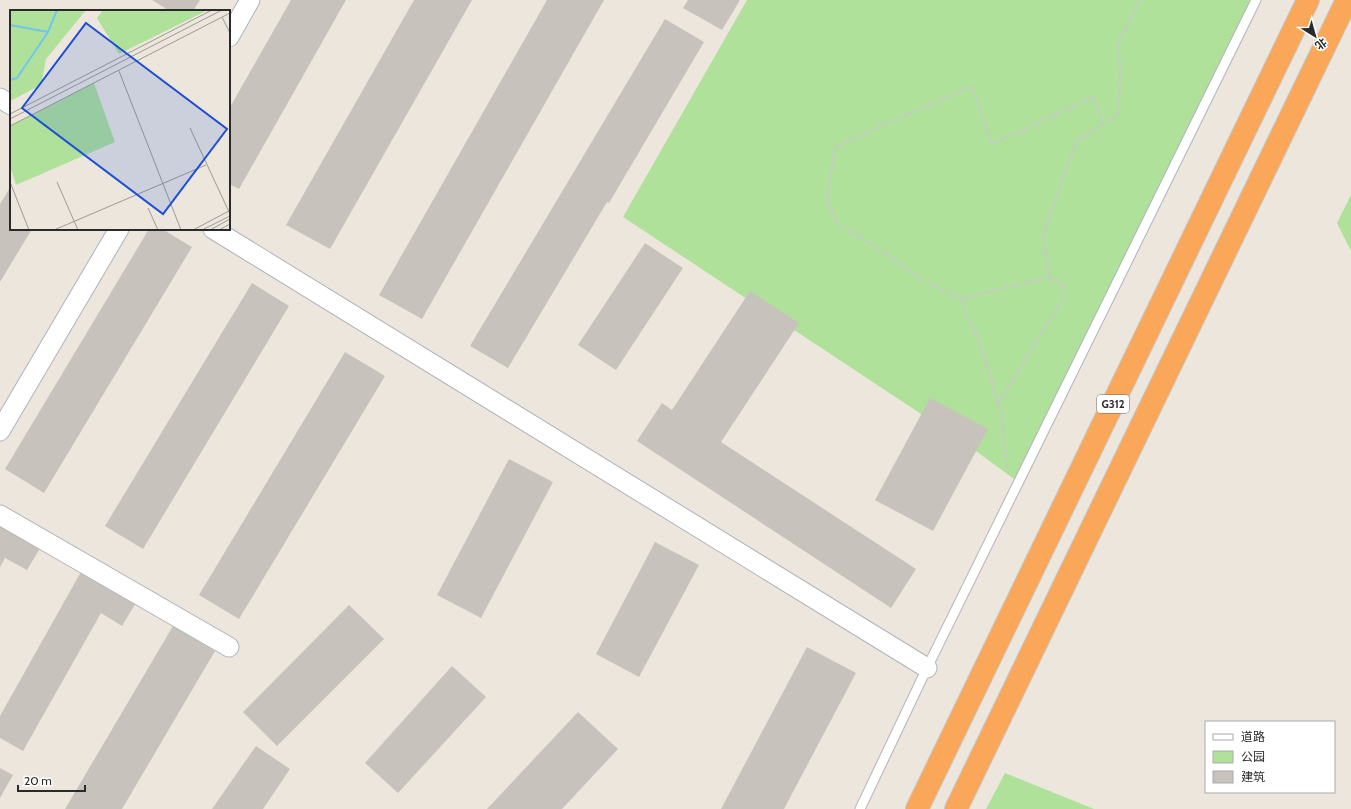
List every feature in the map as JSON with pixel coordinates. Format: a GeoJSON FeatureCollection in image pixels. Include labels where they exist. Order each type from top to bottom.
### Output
{"type":"FeatureCollection","features":[{"type":"Feature","properties":{"kind":"highway","name":"G312"},"geometry":{"type":"LineString","coordinates":[[917,809],[1308,0]]}},
{"type":"Feature","properties":{"kind":"highway","name":"G312"},"geometry":{"type":"LineString","coordinates":[[956,809],[1347,0]]}},
{"type":"Feature","properties":{"kind":"street"},"geometry":{"type":"LineString","coordinates":[[230,35],[250,0]]}},
{"type":"Feature","properties":{"kind":"street"},"geometry":{"type":"LineString","coordinates":[[0,98],[10,104]]}},
{"type":"Feature","properties":{"kind":"street"},"geometry":{"type":"LineString","coordinates":[[0,431],[118,230]]}},
{"type":"Feature","properties":{"kind":"street"},"geometry":{"type":"LineString","coordinates":[[215,230],[927,668]]}},
{"type":"Feature","properties":{"kind":"street"},"geometry":{"type":"LineString","coordinates":[[0,515],[229,647]]}},
{"type":"Feature","properties":{"kind":"lane"},"geometry":{"type":"LineString","coordinates":[[860,809],[927,668],[1256,0]]}},
{"type":"Feature","properties":{"kind":"path"},"geometry":{"type":"LineString","coordinates":[[1049,277],[1043,234],[1077,141],[1118,116],[1120,75],[1118,42],[1140,0]]}},
{"type":"Feature","properties":{"kind":"path"},"geometry":{"type":"LineString","coordinates":[[998,404],[1064,298],[1064,287],[1049,277],[961,299],[923,280],[862,238],[838,225],[827,199],[830,174],[836,147],[972,86],[992,144],[1093,97],[1103,124]]}},
{"type":"Feature","properties":{"kind":"path"},"geometry":{"type":"LineString","coordinates":[[961,299],[982,351],[1001,413],[1006,460],[1013,493]]}},
{"type":"Feature","properties":{"kind":"green space"},"geometry":{"type":"Polygon","coordinates":[[[747,0],[1259,0],[1021,484],[965,443],[623,217],[747,0]]]}},
{"type":"Feature","properties":{"kind":"green space"},"geometry":{"type":"Polygon","coordinates":[[[1351,195],[1351,251],[1337,223],[1351,195]]]}},
{"type":"Feature","properties":{"kind":"green space"},"geometry":{"type":"Polygon","coordinates":[[[1005,773],[1094,809],[986,809],[1005,773]]]}},
{"type":"Feature","properties":{"kind":"building"},"geometry":{"type":"Polygon","coordinates":[[[152,0],[200,0],[194,10],[168,10],[152,0]]]}},
{"type":"Feature","properties":{"kind":"building"},"geometry":{"type":"Polygon","coordinates":[[[291,0],[346,0],[239,189],[230,184],[230,107],[291,0]]]}},
{"type":"Feature","properties":{"kind":"building"},"geometry":{"type":"Polygon","coordinates":[[[414,0],[472,0],[330,249],[286,225],[414,0]]]}},
{"type":"Feature","properties":{"kind":"building"},"geometry":{"type":"Polygon","coordinates":[[[547,0],[604,0],[422,319],[379,295],[547,0]]]}},
{"type":"Feature","properties":{"kind":"building"},"geometry":{"type":"Polygon","coordinates":[[[688,0],[740,0],[722,30],[683,8],[688,0]]]}},
{"type":"Feature","properties":{"kind":"building"},"geometry":{"type":"Polygon","coordinates":[[[665,19],[704,42],[609,203],[607,202],[508,368],[470,346],[665,19]]]}},
{"type":"Feature","properties":{"kind":"building"},"geometry":{"type":"Polygon","coordinates":[[[10,188],[10,230],[31,230],[0,282],[0,204],[10,188]]]}},
{"type":"Feature","properties":{"kind":"building"},"geometry":{"type":"Polygon","coordinates":[[[148,230],[164,230],[192,247],[44,493],[5,469],[148,230]]]}},
{"type":"Feature","properties":{"kind":"building"},"geometry":{"type":"Polygon","coordinates":[[[645,243],[683,268],[616,370],[578,345],[645,243]]]}},
{"type":"Feature","properties":{"kind":"building"},"geometry":{"type":"Polygon","coordinates":[[[252,283],[289,306],[143,549],[105,526],[252,283]]]}},
{"type":"Feature","properties":{"kind":"building"},"geometry":{"type":"Polygon","coordinates":[[[750,291],[799,323],[721,442],[916,569],[891,608],[637,441],[662,403],[672,410],[750,291]]]}},
{"type":"Feature","properties":{"kind":"building"},"geometry":{"type":"Polygon","coordinates":[[[345,352],[385,376],[239,619],[199,595],[345,352]]]}},
{"type":"Feature","properties":{"kind":"building"},"geometry":{"type":"Polygon","coordinates":[[[930,398],[988,429],[933,531],[875,500],[930,398]]]}},
{"type":"Feature","properties":{"kind":"building"},"geometry":{"type":"Polygon","coordinates":[[[509,459],[553,482],[481,618],[437,595],[509,459]]]}},
{"type":"Feature","properties":{"kind":"building"},"geometry":{"type":"Polygon","coordinates":[[[0,522],[42,545],[27,570],[5,558],[0,567],[0,522]]]}},
{"type":"Feature","properties":{"kind":"building"},"geometry":{"type":"Polygon","coordinates":[[[655,542],[699,565],[639,677],[596,654],[655,542]]]}},
{"type":"Feature","properties":{"kind":"building"},"geometry":{"type":"Polygon","coordinates":[[[82,570],[137,601],[122,626],[101,613],[23,751],[0,738],[0,716],[82,570]]]}},
{"type":"Feature","properties":{"kind":"building"},"geometry":{"type":"Polygon","coordinates":[[[349,605],[384,639],[277,746],[243,712],[349,605]]]}},
{"type":"Feature","properties":{"kind":"building"},"geometry":{"type":"Polygon","coordinates":[[[173,626],[215,651],[122,809],[65,809],[173,626]]]}},
{"type":"Feature","properties":{"kind":"building"},"geometry":{"type":"Polygon","coordinates":[[[807,647],[856,673],[784,809],[721,809],[807,647]]]}},
{"type":"Feature","properties":{"kind":"building"},"geometry":{"type":"Polygon","coordinates":[[[452,666],[486,697],[398,793],[365,763],[452,666]]]}},
{"type":"Feature","properties":{"kind":"building"},"geometry":{"type":"Polygon","coordinates":[[[578,712],[618,749],[562,809],[487,809],[578,712]]]}},
{"type":"Feature","properties":{"kind":"building"},"geometry":{"type":"Polygon","coordinates":[[[256,746],[290,769],[263,809],[212,809],[256,746]]]}},
{"type":"Feature","properties":{"kind":"building"},"geometry":{"type":"Polygon","coordinates":[[[0,768],[13,775],[0,798],[0,768]]]}}]}
